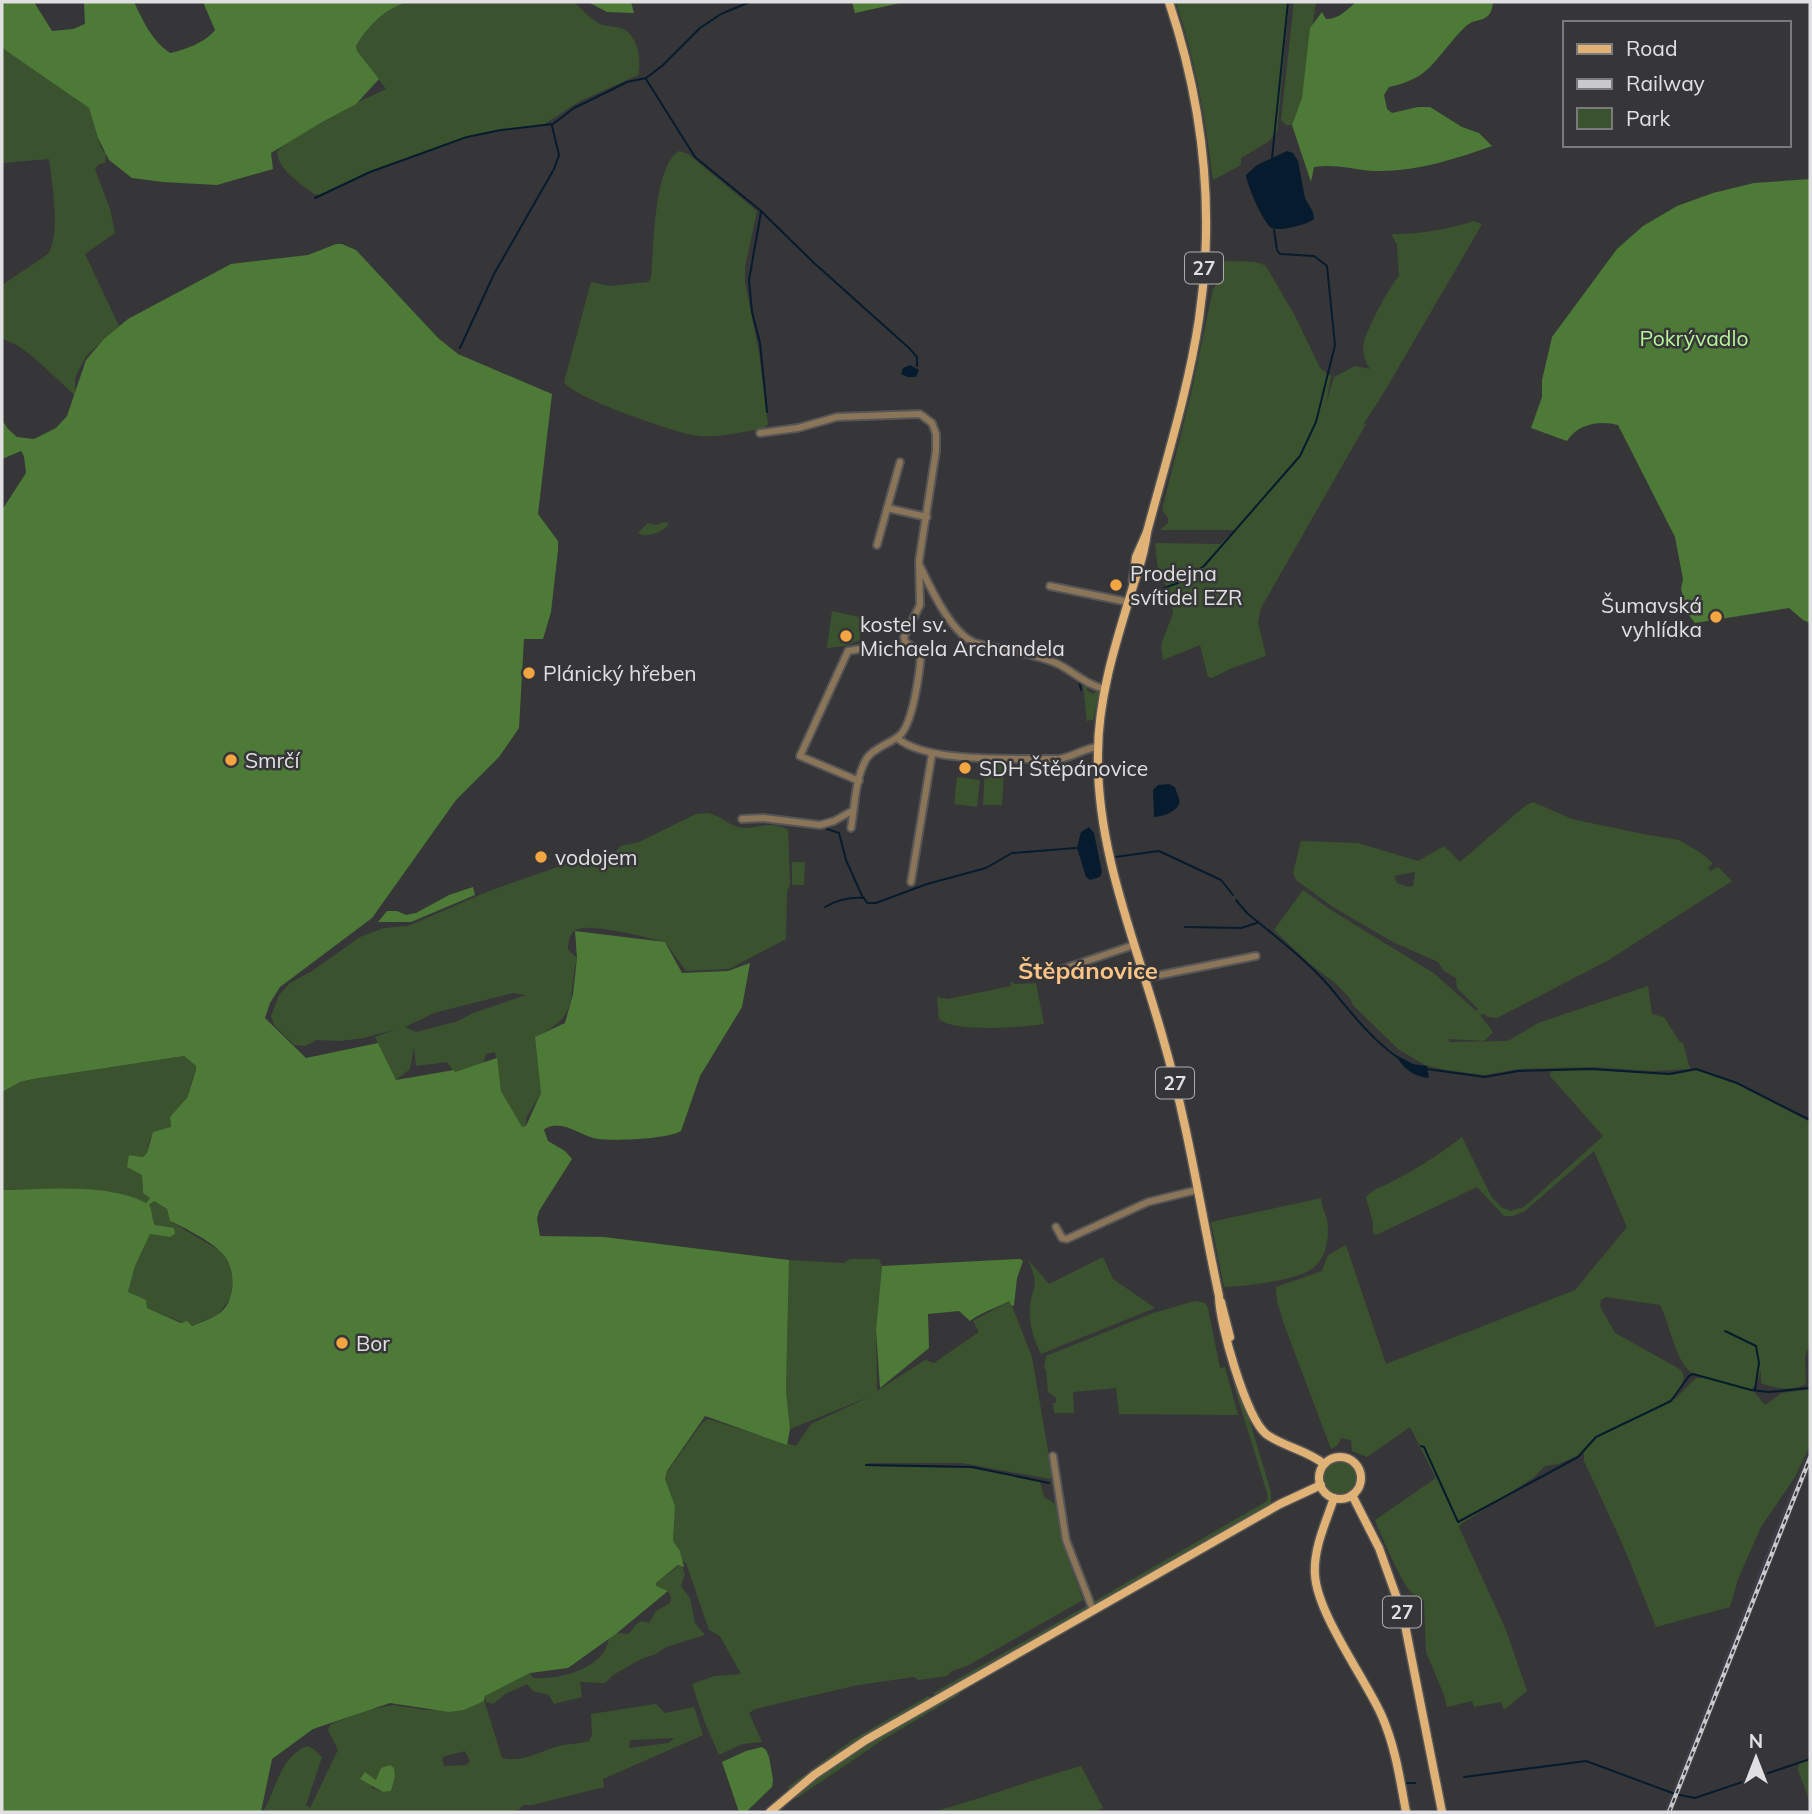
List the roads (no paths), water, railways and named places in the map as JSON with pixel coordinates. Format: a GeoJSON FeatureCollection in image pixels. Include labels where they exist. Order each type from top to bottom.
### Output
{"type":"FeatureCollection","features":[{"type":"Feature","properties":{"kind":"main road","name":"27"},"geometry":{"type":"LineString","coordinates":[[1169,2],[1187,63],[1198,123],[1205,185],[1201,302],[1191,363],[1147,532],[1143,561],[1128,602],[1105,689],[1098,747],[1100,799],[1117,888],[1171,1067],[1219,1296],[1227,1319],[1231,1352],[1246,1401],[1258,1426],[1274,1438],[1324,1464]]}},
{"type":"Feature","properties":{"kind":"main road"},"geometry":{"type":"LineString","coordinates":[[1340,1457],[1356,1463],[1360,1470],[1359,1488],[1342,1499],[1326,1493],[1321,1485],[1320,1474],[1324,1464],[1340,1457]]}},
{"type":"Feature","properties":{"kind":"main road"},"geometry":{"type":"LineString","coordinates":[[770,1812],[814,1775],[866,1740],[1091,1606],[1280,1504],[1321,1485]]}},
{"type":"Feature","properties":{"kind":"main road","name":"27"},"geometry":{"type":"LineString","coordinates":[[1352,1495],[1379,1548],[1403,1615],[1442,1812]]}},
{"type":"Feature","properties":{"kind":"main road"},"geometry":{"type":"LineString","coordinates":[[1334,1498],[1316,1554],[1316,1586],[1324,1607],[1384,1722],[1396,1759],[1406,1812]]}},
{"type":"Feature","properties":{"kind":"street"},"geometry":{"type":"LineString","coordinates":[[760,433],[798,428],[837,417],[920,414],[932,423],[936,434],[936,451],[919,566],[920,605],[904,639],[921,654],[909,720],[903,733],[869,755],[859,781],[851,828]]}},
{"type":"Feature","properties":{"kind":"street"},"geometry":{"type":"LineString","coordinates":[[877,545],[900,462]]}},
{"type":"Feature","properties":{"kind":"street"},"geometry":{"type":"LineString","coordinates":[[887,508],[927,517]]}},
{"type":"Feature","properties":{"kind":"street"},"geometry":{"type":"LineString","coordinates":[[919,566],[964,638],[1048,660],[1067,668],[1091,685],[1105,689]]}},
{"type":"Feature","properties":{"kind":"street"},"geometry":{"type":"LineString","coordinates":[[1050,586],[1128,602]]}},
{"type":"Feature","properties":{"kind":"street"},"geometry":{"type":"LineString","coordinates":[[859,781],[800,756],[847,652],[860,649]]}},
{"type":"Feature","properties":{"kind":"street"},"geometry":{"type":"LineString","coordinates":[[897,738],[908,746],[932,754],[1059,759],[1098,747]]}},
{"type":"Feature","properties":{"kind":"street"},"geometry":{"type":"LineString","coordinates":[[911,882],[932,754]]}},
{"type":"Feature","properties":{"kind":"street"},"geometry":{"type":"LineString","coordinates":[[742,819],[763,818],[820,825],[852,811]]}},
{"type":"Feature","properties":{"kind":"street"},"geometry":{"type":"LineString","coordinates":[[1048,974],[1134,945]]}},
{"type":"Feature","properties":{"kind":"street"},"geometry":{"type":"LineString","coordinates":[[1145,978],[1256,956]]}},
{"type":"Feature","properties":{"kind":"street"},"geometry":{"type":"LineString","coordinates":[[1056,1227],[1062,1238],[1067,1240],[1148,1202],[1197,1190]]}},
{"type":"Feature","properties":{"kind":"street"},"geometry":{"type":"LineString","coordinates":[[1053,1456],[1066,1540],[1091,1606]]}},
{"type":"Feature","properties":{"kind":"water"},"geometry":{"type":"Polygon","coordinates":[[[1287,151],[1293,153],[1298,161],[1305,198],[1314,219],[1294,227],[1276,229],[1269,225],[1260,212],[1246,175],[1257,165],[1287,151]]]}},
{"type":"Feature","properties":{"kind":"water"},"geometry":{"type":"Polygon","coordinates":[[[910,365],[919,370],[916,377],[901,374],[903,368],[910,365]]]}},
{"type":"Feature","properties":{"kind":"water"},"geometry":{"type":"Polygon","coordinates":[[[1169,784],[1175,787],[1179,804],[1168,814],[1154,817],[1153,790],[1158,785],[1169,784]]]}},
{"type":"Feature","properties":{"kind":"water"},"geometry":{"type":"Polygon","coordinates":[[[1089,827],[1094,833],[1102,872],[1100,877],[1090,880],[1086,877],[1077,848],[1081,832],[1089,827]]]}},
{"type":"Feature","properties":{"kind":"water"},"geometry":{"type":"Polygon","coordinates":[[[1396,1055],[1413,1064],[1427,1066],[1429,1078],[1409,1071],[1396,1055]]]}},
{"type":"Feature","properties":{"kind":"waterway"},"geometry":{"type":"LineString","coordinates":[[315,198],[370,172],[467,137],[553,124],[574,108],[627,82],[646,78],[700,28],[721,14],[750,2]]}},
{"type":"Feature","properties":{"kind":"waterway"},"geometry":{"type":"LineString","coordinates":[[1272,158],[1288,2]]}},
{"type":"Feature","properties":{"kind":"waterway"},"geometry":{"type":"LineString","coordinates":[[646,79],[695,157],[761,211],[813,262],[909,348],[917,357],[917,366]]}},
{"type":"Feature","properties":{"kind":"waterway"},"geometry":{"type":"LineString","coordinates":[[460,348],[494,274],[554,169],[559,155],[552,126]]}},
{"type":"Feature","properties":{"kind":"waterway"},"geometry":{"type":"LineString","coordinates":[[761,212],[749,280],[752,312],[760,343],[767,412]]}},
{"type":"Feature","properties":{"kind":"waterway"},"geometry":{"type":"LineString","coordinates":[[1164,588],[1178,583],[1204,566],[1300,456],[1316,422],[1335,345],[1327,266],[1314,256],[1280,254],[1274,230]]}},
{"type":"Feature","properties":{"kind":"waterway"},"geometry":{"type":"LineString","coordinates":[[1079,680],[1081,690]]}},
{"type":"Feature","properties":{"kind":"waterway"},"geometry":{"type":"LineString","coordinates":[[827,829],[839,833],[846,860],[863,898]]}},
{"type":"Feature","properties":{"kind":"waterway"},"geometry":{"type":"LineString","coordinates":[[825,907],[854,898],[864,898],[867,903],[876,903],[927,884],[986,868],[1012,853],[1076,848]]}},
{"type":"Feature","properties":{"kind":"waterway"},"geometry":{"type":"LineString","coordinates":[[1115,857],[1159,851],[1221,880],[1233,895]]}},
{"type":"Feature","properties":{"kind":"waterway"},"geometry":{"type":"LineString","coordinates":[[1236,900],[1247,913],[1310,966],[1369,1033],[1397,1057]]}},
{"type":"Feature","properties":{"kind":"waterway"},"geometry":{"type":"LineString","coordinates":[[1185,927],[1241,928],[1257,923]]}},
{"type":"Feature","properties":{"kind":"waterway"},"geometry":{"type":"LineString","coordinates":[[1427,1069],[1485,1077],[1518,1071],[1591,1069],[1669,1074],[1696,1069],[1737,1083],[1810,1120]]}},
{"type":"Feature","properties":{"kind":"waterway"},"geometry":{"type":"LineString","coordinates":[[1725,1331],[1756,1346],[1759,1363],[1755,1390]]}},
{"type":"Feature","properties":{"kind":"waterway"},"geometry":{"type":"LineString","coordinates":[[1421,1446],[1424,1447],[1458,1522],[1578,1457],[1596,1437],[1671,1401],[1693,1374],[1751,1390],[1769,1392],[1810,1388]]}},
{"type":"Feature","properties":{"kind":"waterway"},"geometry":{"type":"LineString","coordinates":[[866,1465],[972,1467],[1049,1483]]}},
{"type":"Feature","properties":{"kind":"waterway"},"geometry":{"type":"LineString","coordinates":[[1464,1777],[1586,1761],[1675,1794],[1695,1798],[1810,1759]]}},
{"type":"Feature","properties":{"kind":"waterway"},"geometry":{"type":"LineString","coordinates":[[1405,1783],[1415,1783]]}},
{"type":"Feature","properties":{"kind":"railway"},"geometry":{"type":"LineString","coordinates":[[1669,1812],[1810,1458]]}},
{"type":"Feature","properties":{"kind":"place","name":"Prodejna svítidel EZR"},"geometry":{"type":"Point","coordinates":[1116,585]}},
{"type":"Feature","properties":{"kind":"place","name":"Šumavská vyhlídka"},"geometry":{"type":"Point","coordinates":[1716,617]}},
{"type":"Feature","properties":{"kind":"place","name":"kostel sv. Michaela Archandela"},"geometry":{"type":"Point","coordinates":[846,636]}},
{"type":"Feature","properties":{"kind":"place","name":"Plánický hřeben"},"geometry":{"type":"Point","coordinates":[529,673]}},
{"type":"Feature","properties":{"kind":"place","name":"Smrčí"},"geometry":{"type":"Point","coordinates":[231,760]}},
{"type":"Feature","properties":{"kind":"place","name":"SDH Štěpánovice"},"geometry":{"type":"Point","coordinates":[965,768]}},
{"type":"Feature","properties":{"kind":"place","name":"vodojem"},"geometry":{"type":"Point","coordinates":[541,857]}},
{"type":"Feature","properties":{"kind":"place","name":"Bor"},"geometry":{"type":"Point","coordinates":[342,1343]}},
{"type":"Feature","properties":{"kind":"district","name":"Štěpánovice"},"geometry":{"type":"Point","coordinates":[1088,970]}},
{"type":"Feature","properties":{"kind":"park label","name":"Pokrývadlo"},"geometry":{"type":"Point","coordinates":[1694,338]}}]}
